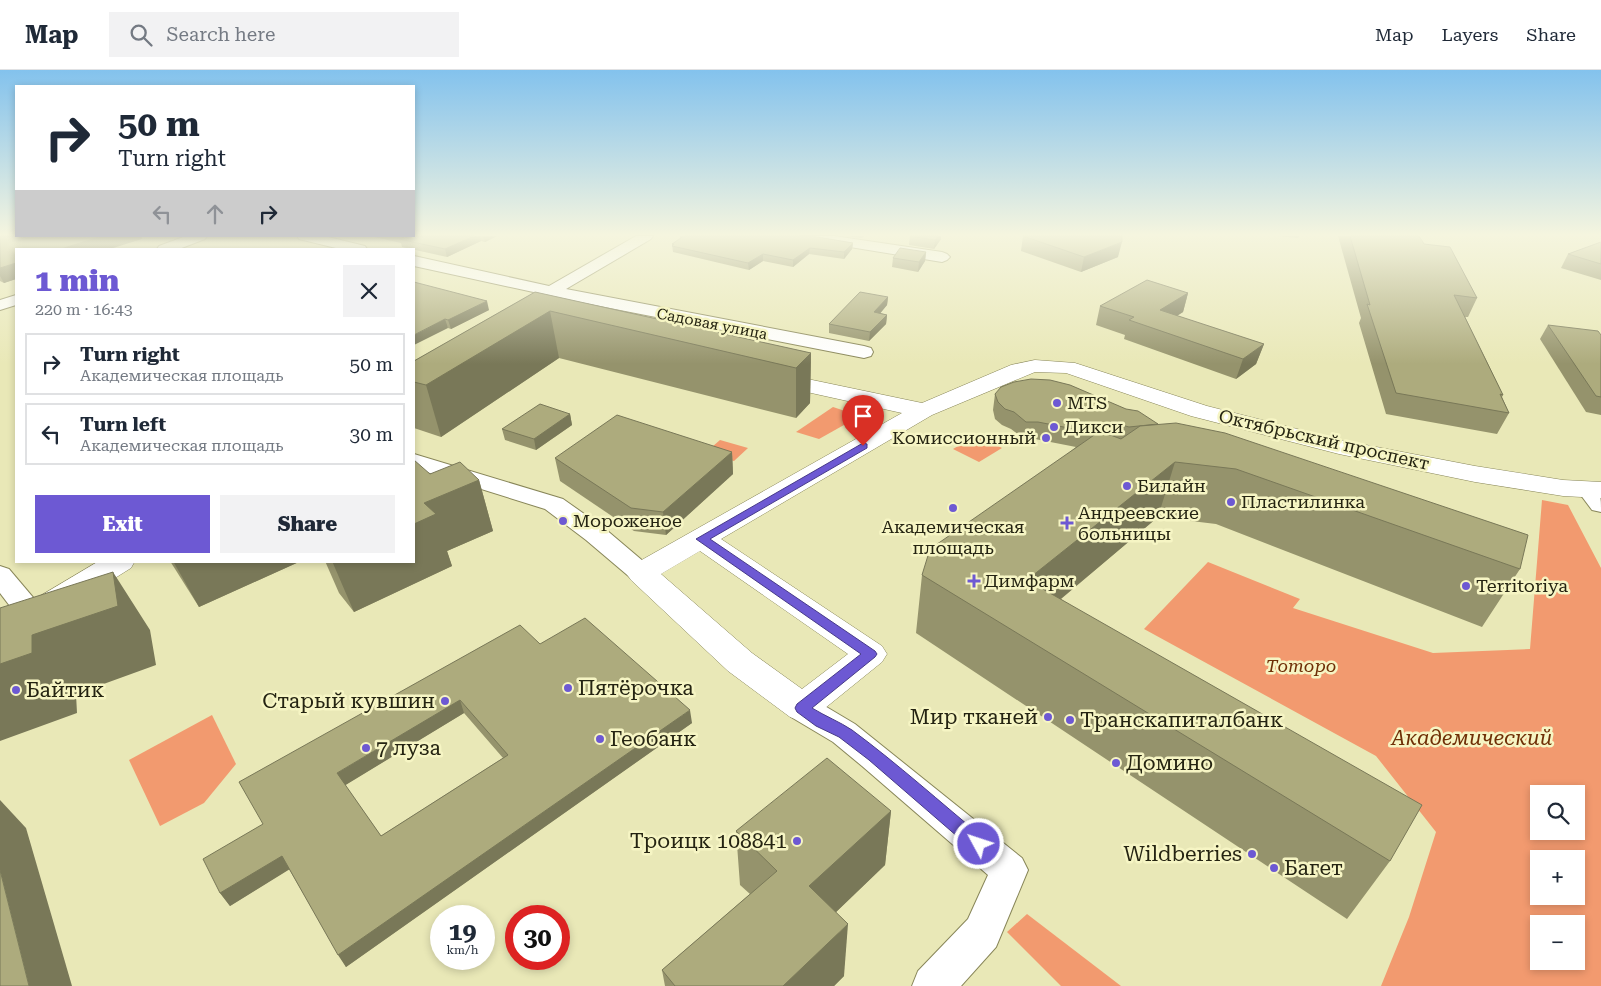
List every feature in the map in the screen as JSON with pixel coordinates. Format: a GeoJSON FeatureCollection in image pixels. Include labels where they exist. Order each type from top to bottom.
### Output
{"type":"FeatureCollection","features":[{"type":"Feature","properties":{"kind":"main road","name":"Октябрьский проспект"},"geometry":{"type":"LineString","coordinates":[[924,410],[1019,370],[1035,366],[1052,365],[1068,367],[1199,411],[1339,447],[1597,495]]}},
{"type":"Feature","properties":{"kind":"main road"},"geometry":{"type":"LineString","coordinates":[[759,374],[889,404],[924,410]]}},
{"type":"Feature","properties":{"kind":"main road"},"geometry":{"type":"LineString","coordinates":[[702,539],[871,654],[802,708],[740,662],[641,573],[924,410]]}},
{"type":"Feature","properties":{"kind":"main road"},"geometry":{"type":"LineString","coordinates":[[0,635],[119,563]]}},
{"type":"Feature","properties":{"kind":"street","name":"Садовая улица"},"geometry":{"type":"LineString","coordinates":[[494,279],[864,352]]}},
{"type":"Feature","properties":{"kind":"street"},"geometry":{"type":"LineString","coordinates":[[535,302],[549,291],[571,279]]}},
{"type":"Feature","properties":{"kind":"street"},"geometry":{"type":"LineString","coordinates":[[415,461],[554,504],[615,550],[641,573]]}},
{"type":"Feature","properties":{"kind":"street"},"geometry":{"type":"LineString","coordinates":[[0,576],[32,615]]}},
{"type":"Feature","properties":{"kind":"street"},"geometry":{"type":"LineString","coordinates":[[802,708],[821,722],[844,733],[874,756],[1009,870],[982,933],[933,986]]}},
{"type":"Feature","properties":{"kind":"green space"},"geometry":{"type":"Polygon","coordinates":[[[833,407],[860,416],[819,439],[796,432],[833,407]]]}},
{"type":"Feature","properties":{"kind":"green space"},"geometry":{"type":"Polygon","coordinates":[[[977,435],[1002,448],[979,462],[953,449],[977,435]]]}},
{"type":"Feature","properties":{"kind":"green space"},"geometry":{"type":"Polygon","coordinates":[[[720,440],[748,448],[734,461],[705,453],[720,440]]]}},
{"type":"Feature","properties":{"kind":"green space","name":"Академический"},"geometry":{"type":"Polygon","coordinates":[[[1542,500],[1568,505],[1601,568],[1601,986],[1381,986],[1409,917],[1436,832],[1376,756],[1144,629],[1208,562],[1300,599],[1293,608],[1433,653],[1530,649],[1542,500]]]}},
{"type":"Feature","properties":{"kind":"green space"},"geometry":{"type":"Polygon","coordinates":[[[212,715],[236,764],[204,803],[160,826],[129,760],[212,715]]]}},
{"type":"Feature","properties":{"kind":"green space"},"geometry":{"type":"Polygon","coordinates":[[[1027,914],[1121,986],[1061,986],[1007,932],[1027,914]]]}},
{"type":"Feature","properties":{"kind":"building"},"geometry":{"type":"Polygon","coordinates":[[[1362,279],[1467,279],[1477,298],[1454,295],[1503,395],[1500,394],[1509,413],[1396,393],[1367,304],[1370,305],[1362,279]]]}},
{"type":"Feature","properties":{"kind":"building"},"geometry":{"type":"Polygon","coordinates":[[[1147,280],[1188,293],[1160,310],[1264,344],[1243,359],[1129,320],[1134,317],[1100,306],[1147,280]]]}},
{"type":"Feature","properties":{"kind":"building"},"geometry":{"type":"Polygon","coordinates":[[[415,282],[487,301],[448,320],[445,319],[415,334],[415,282]]]}},
{"type":"Feature","properties":{"kind":"building"},"geometry":{"type":"Polygon","coordinates":[[[535,292],[811,353],[796,368],[550,311],[426,385],[415,382],[415,360],[535,292]]]}},
{"type":"Feature","properties":{"kind":"building"},"geometry":{"type":"Polygon","coordinates":[[[860,292],[888,297],[874,312],[887,315],[870,332],[829,324],[860,292]]]}},
{"type":"Feature","properties":{"kind":"building"},"geometry":{"type":"Polygon","coordinates":[[[1548,325],[1598,331],[1601,335],[1601,397],[1596,396],[1548,325]]]}},
{"type":"Feature","properties":{"kind":"building"},"geometry":{"type":"Polygon","coordinates":[[[1031,379],[1050,380],[1070,385],[1126,409],[1138,411],[1158,424],[1129,427],[1118,424],[1105,433],[1100,431],[1094,435],[1089,432],[1038,422],[1026,422],[1014,412],[1005,409],[998,402],[995,394],[1001,387],[1031,379]]]}},
{"type":"Feature","properties":{"kind":"building"},"geometry":{"type":"Polygon","coordinates":[[[540,404],[570,414],[534,439],[502,429],[540,404]]]}},
{"type":"Feature","properties":{"kind":"building"},"geometry":{"type":"Polygon","coordinates":[[[617,415],[732,452],[663,512],[631,508],[555,458],[617,415]]]}},
{"type":"Feature","properties":{"kind":"building"},"geometry":{"type":"Polygon","coordinates":[[[1176,423],[1225,433],[1528,535],[1520,569],[1236,469],[1175,462],[1027,580],[1422,805],[1390,861],[922,575],[930,549],[1100,431],[1121,439],[1140,426],[1176,423]]]}},
{"type":"Feature","properties":{"kind":"building"},"geometry":{"type":"Polygon","coordinates":[[[415,461],[430,474],[460,462],[479,480],[424,503],[436,514],[415,524],[415,461]]]}},
{"type":"Feature","properties":{"kind":"building"},"geometry":{"type":"Polygon","coordinates":[[[113,572],[118,606],[32,635],[32,653],[0,664],[0,608],[113,572]]]}},
{"type":"Feature","properties":{"kind":"building"},"geometry":{"type":"Polygon","coordinates":[[[585,618],[690,710],[338,955],[282,856],[220,893],[203,859],[263,824],[239,782],[520,625],[540,644],[585,618]],[[460,700],[337,773],[381,836],[508,755],[460,700]]]}},
{"type":"Feature","properties":{"kind":"building"},"geometry":{"type":"Polygon","coordinates":[[[827,758],[891,811],[809,886],[848,924],[783,986],[675,986],[662,970],[777,871],[736,831],[827,758]]]}},
{"type":"Feature","properties":{"kind":"building"},"geometry":{"type":"Polygon","coordinates":[[[0,870],[29,986],[0,986],[0,870]]]}},
{"type":"Feature","properties":{"kind":"place","name":"MTS"},"geometry":{"type":"Point","coordinates":[1057,403]}},
{"type":"Feature","properties":{"kind":"place","name":"Дикси"},"geometry":{"type":"Point","coordinates":[1054,427]}},
{"type":"Feature","properties":{"kind":"place","name":"Комиссионный"},"geometry":{"type":"Point","coordinates":[1046,438]}},
{"type":"Feature","properties":{"kind":"place","name":"Билайн"},"geometry":{"type":"Point","coordinates":[1127,486]}},
{"type":"Feature","properties":{"kind":"place","name":"Пластилинка"},"geometry":{"type":"Point","coordinates":[1231,502]}},
{"type":"Feature","properties":{"kind":"place","name":"Академическая площадь"},"geometry":{"type":"Point","coordinates":[953,508]}},
{"type":"Feature","properties":{"kind":"place","name":"Мороженое"},"geometry":{"type":"Point","coordinates":[563,521]}},
{"type":"Feature","properties":{"kind":"place","name":"Андреевские больницы"},"geometry":{"type":"Point","coordinates":[1067,523]}},
{"type":"Feature","properties":{"kind":"place","name":"Димфарм"},"geometry":{"type":"Point","coordinates":[974,581]}},
{"type":"Feature","properties":{"kind":"place","name":"Territoriya"},"geometry":{"type":"Point","coordinates":[1466,586]}},
{"type":"Feature","properties":{"kind":"place","name":"Пятёрочка"},"geometry":{"type":"Point","coordinates":[568,688]}},
{"type":"Feature","properties":{"kind":"place","name":"Байтик"},"geometry":{"type":"Point","coordinates":[16,690]}},
{"type":"Feature","properties":{"kind":"place","name":"Старый кувшин"},"geometry":{"type":"Point","coordinates":[445,701]}},
{"type":"Feature","properties":{"kind":"place","name":"Мир тканей"},"geometry":{"type":"Point","coordinates":[1048,717]}},
{"type":"Feature","properties":{"kind":"place","name":"Транскапиталбанк"},"geometry":{"type":"Point","coordinates":[1070,720]}},
{"type":"Feature","properties":{"kind":"place","name":"Геобанк"},"geometry":{"type":"Point","coordinates":[600,739]}},
{"type":"Feature","properties":{"kind":"place","name":"7 луза"},"geometry":{"type":"Point","coordinates":[366,748]}},
{"type":"Feature","properties":{"kind":"place","name":"Домино"},"geometry":{"type":"Point","coordinates":[1116,763]}},
{"type":"Feature","properties":{"kind":"place","name":"Троицк 108841"},"geometry":{"type":"Point","coordinates":[797,841]}},
{"type":"Feature","properties":{"kind":"place","name":"Wildberries"},"geometry":{"type":"Point","coordinates":[1252,854]}},
{"type":"Feature","properties":{"kind":"place","name":"Багет"},"geometry":{"type":"Point","coordinates":[1274,868]}},
{"type":"Feature","properties":{"kind":"route"},"geometry":{"type":"LineString","coordinates":[[863,446],[702,539],[871,654],[802,708],[821,722],[844,733],[874,756],[979,844]]}},
{"type":"Feature","properties":{"kind":"park label","name":"Тоторо"},"geometry":{"type":"Point","coordinates":[1301,666]}}]}
